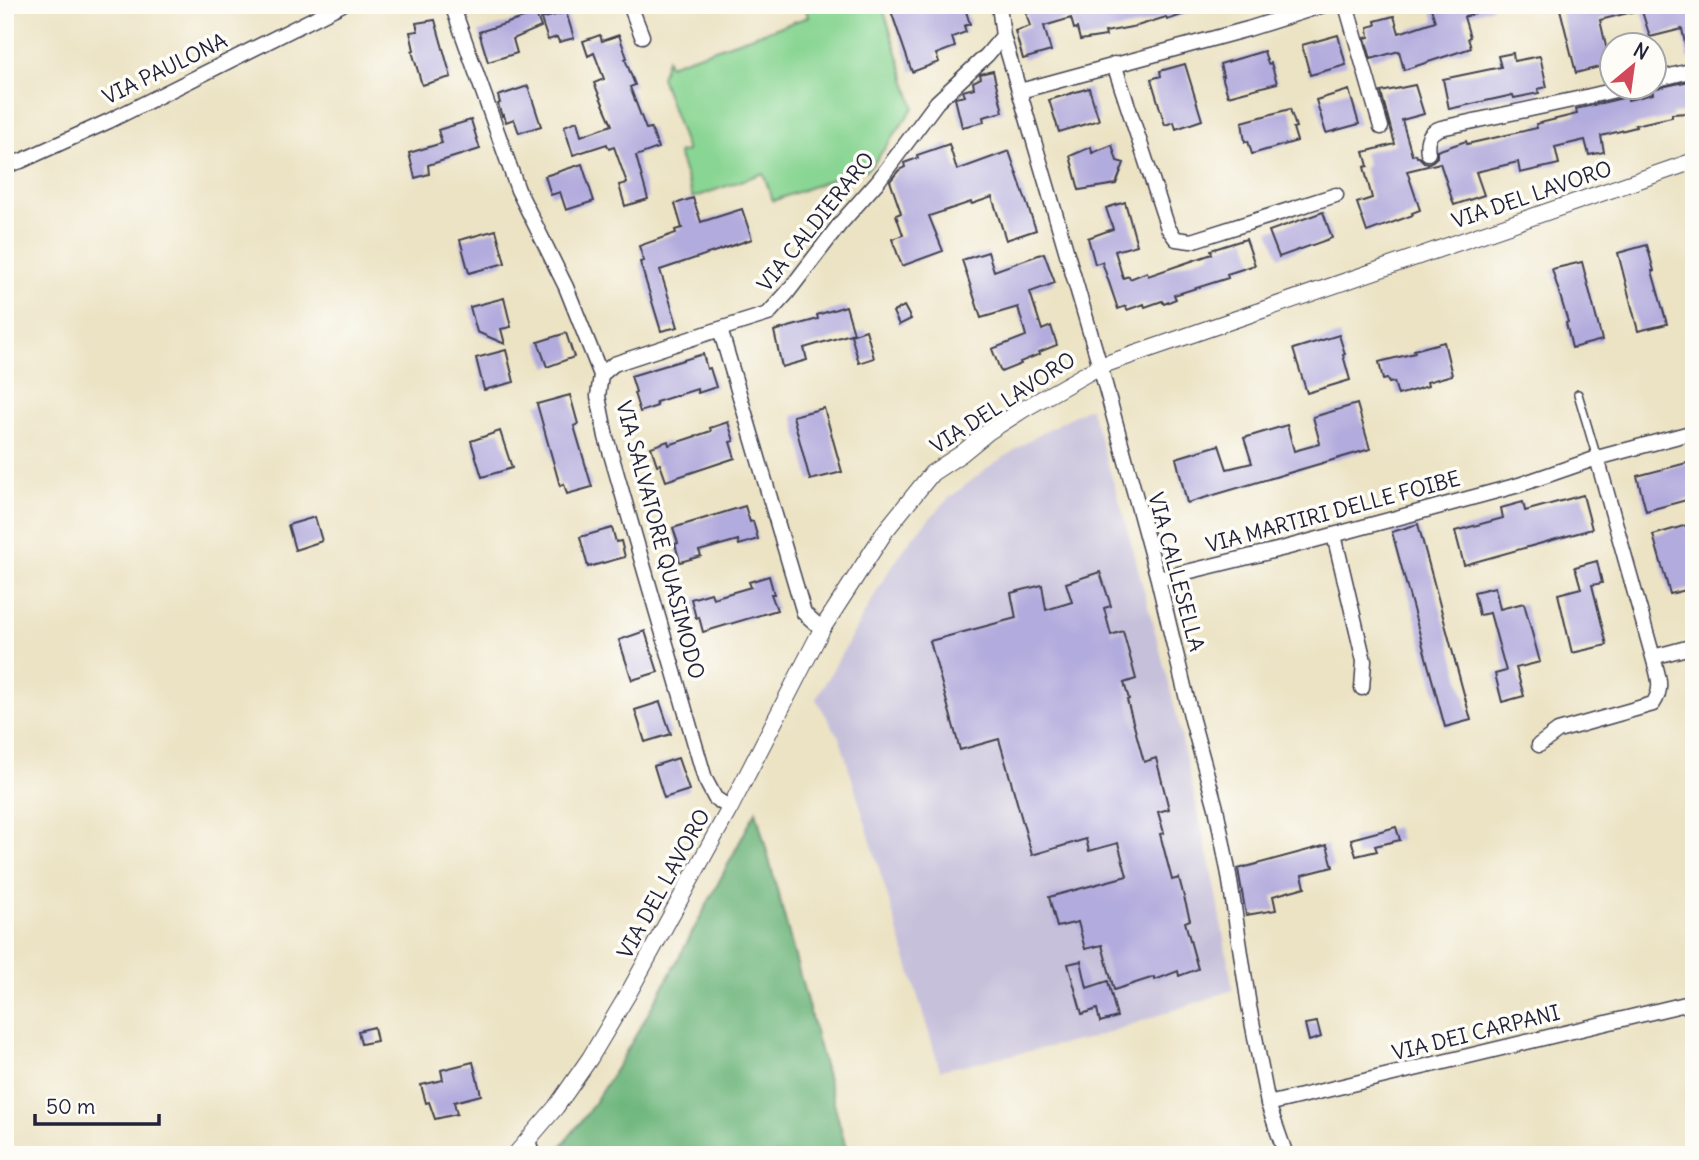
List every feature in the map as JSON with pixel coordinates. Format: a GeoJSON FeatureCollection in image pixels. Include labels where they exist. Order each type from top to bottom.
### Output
{"type":"FeatureCollection","features":[{"type":"Feature","properties":{"kind":"street","name":"VIA PAULONA"},"geometry":{"type":"LineString","coordinates":[[5,166],[109,121],[341,5]]}},
{"type":"Feature","properties":{"kind":"street","name":"VIA SALVATORE QUASIMODO"},"geometry":{"type":"LineString","coordinates":[[452,5],[518,190],[566,287],[601,375],[598,396],[606,437],[705,779],[715,798],[730,808]]}},
{"type":"Feature","properties":{"kind":"street"},"geometry":{"type":"LineString","coordinates":[[630,5],[642,36]]}},
{"type":"Feature","properties":{"kind":"street","name":"VIA CALLESELLA"},"geometry":{"type":"LineString","coordinates":[[999,5],[1003,36],[1100,366],[1216,808],[1268,1104],[1286,1155]]}},
{"type":"Feature","properties":{"kind":"street"},"geometry":{"type":"LineString","coordinates":[[1020,91],[1248,29],[1324,5]]}},
{"type":"Feature","properties":{"kind":"street"},"geometry":{"type":"LineString","coordinates":[[1346,5],[1381,127]]}},
{"type":"Feature","properties":{"kind":"street","name":"VIA CALDIERARO"},"geometry":{"type":"LineString","coordinates":[[601,375],[614,364],[768,314],[878,181],[937,102],[987,55],[1003,36]]}},
{"type":"Feature","properties":{"kind":"street"},"geometry":{"type":"LineString","coordinates":[[1114,64],[1168,228],[1176,239],[1191,241],[1336,195]]}},
{"type":"Feature","properties":{"kind":"street"},"geometry":{"type":"LineString","coordinates":[[1668,76],[1694,70]]}},
{"type":"Feature","properties":{"kind":"street"},"geometry":{"type":"LineString","coordinates":[[1428,153],[1427,140],[1436,129],[1598,94]]}},
{"type":"Feature","properties":{"kind":"street","name":"VIA DEL LAVORO"},"geometry":{"type":"LineString","coordinates":[[515,1155],[530,1147],[590,1058],[730,808],[822,629],[886,530],[932,473],[1024,409],[1100,366],[1694,161]]}},
{"type":"Feature","properties":{"kind":"street"},"geometry":{"type":"LineString","coordinates":[[720,329],[804,613],[822,629]]}},
{"type":"Feature","properties":{"kind":"street","name":"VIA MARTIRI DELLE FOIBE"},"geometry":{"type":"LineString","coordinates":[[1158,579],[1519,485],[1597,458],[1694,432]]}},
{"type":"Feature","properties":{"kind":"street"},"geometry":{"type":"LineString","coordinates":[[1539,745],[1558,731],[1653,704],[1660,691],[1660,682],[1597,458]]}},
{"type":"Feature","properties":{"kind":"street"},"geometry":{"type":"LineString","coordinates":[[1334,535],[1364,661],[1362,688]]}},
{"type":"Feature","properties":{"kind":"street"},"geometry":{"type":"LineString","coordinates":[[1653,657],[1694,646]]}},
{"type":"Feature","properties":{"kind":"street","name":"VIA DEI CARPANI"},"geometry":{"type":"LineString","coordinates":[[1268,1104],[1694,1002]]}},
{"type":"Feature","properties":{"kind":"lane"},"geometry":{"type":"LineString","coordinates":[[1578,394],[1597,458]]}},
{"type":"Feature","properties":{"kind":"shaded area"},"geometry":{"type":"Polygon","coordinates":[[[1090,407],[1123,513],[1171,691],[1215,888],[1233,990],[1092,1038],[940,1070],[840,739],[816,699],[886,575],[914,535],[949,498],[990,466],[1041,433],[1090,407]]]}},
{"type":"Feature","properties":{"kind":"green space"},"geometry":{"type":"Polygon","coordinates":[[[805,5],[882,5],[914,107],[874,163],[866,170],[846,174],[773,201],[763,173],[693,198],[678,153],[687,151],[661,77],[667,59],[669,65],[808,17],[805,5]]]}},
{"type":"Feature","properties":{"kind":"green space"},"geometry":{"type":"Polygon","coordinates":[[[756,811],[848,1155],[555,1155],[586,1115],[635,1036],[756,811]]]}},
{"type":"Feature","properties":{"kind":"building"},"geometry":{"type":"Polygon","coordinates":[[[908,5],[964,5],[970,24],[964,26],[966,32],[952,37],[955,47],[936,54],[939,62],[912,72],[891,11],[908,5]]]}},
{"type":"Feature","properties":{"kind":"building"},"geometry":{"type":"Polygon","coordinates":[[[1051,5],[1109,5],[1110,12],[1129,5],[1203,5],[1203,8],[1167,20],[1166,17],[1105,32],[1106,36],[1080,40],[1071,18],[1044,26],[1051,51],[1023,59],[1015,31],[1030,26],[1026,13],[1051,5]]]}},
{"type":"Feature","properties":{"kind":"building"},"geometry":{"type":"Polygon","coordinates":[[[1430,5],[1491,5],[1492,8],[1464,17],[1471,48],[1404,70],[1399,51],[1371,59],[1365,38],[1369,37],[1368,27],[1376,25],[1375,21],[1394,16],[1399,33],[1435,21],[1430,5]]]}},
{"type":"Feature","properties":{"kind":"building"},"geometry":{"type":"Polygon","coordinates":[[[1559,5],[1640,5],[1640,10],[1600,20],[1603,32],[1598,32],[1598,67],[1576,73],[1559,5]]]}},
{"type":"Feature","properties":{"kind":"building"},"geometry":{"type":"Polygon","coordinates":[[[1640,5],[1694,5],[1694,58],[1688,58],[1682,29],[1668,32],[1648,32],[1640,5]]]}},
{"type":"Feature","properties":{"kind":"building"},"geometry":{"type":"Polygon","coordinates":[[[566,12],[574,38],[559,42],[557,37],[548,40],[541,19],[566,12]]]}},
{"type":"Feature","properties":{"kind":"building"},"geometry":{"type":"Polygon","coordinates":[[[536,14],[541,27],[513,39],[517,53],[488,62],[479,32],[536,14]]]}},
{"type":"Feature","properties":{"kind":"building"},"geometry":{"type":"Polygon","coordinates":[[[435,20],[451,77],[422,85],[412,51],[410,32],[418,31],[416,23],[435,20]]]}},
{"type":"Feature","properties":{"kind":"building"},"geometry":{"type":"Polygon","coordinates":[[[600,35],[602,41],[619,35],[635,85],[630,87],[646,129],[651,128],[658,148],[636,156],[648,199],[625,206],[619,185],[627,183],[614,147],[609,149],[607,144],[573,155],[564,126],[577,121],[581,136],[612,125],[594,83],[604,79],[594,53],[588,56],[583,41],[600,35]]]}},
{"type":"Feature","properties":{"kind":"building"},"geometry":{"type":"Polygon","coordinates":[[[1338,35],[1346,65],[1310,75],[1302,45],[1338,35]]]}},
{"type":"Feature","properties":{"kind":"building"},"geometry":{"type":"Polygon","coordinates":[[[1264,51],[1277,83],[1228,96],[1220,64],[1264,51]]]}},
{"type":"Feature","properties":{"kind":"building"},"geometry":{"type":"Polygon","coordinates":[[[1513,53],[1514,61],[1540,56],[1547,87],[1538,89],[1539,93],[1514,98],[1513,95],[1449,109],[1443,79],[1501,67],[1498,56],[1513,53]]]}},
{"type":"Feature","properties":{"kind":"building"},"geometry":{"type":"Polygon","coordinates":[[[1185,64],[1202,120],[1176,129],[1174,122],[1165,125],[1151,79],[1161,76],[1160,71],[1185,64]]]}},
{"type":"Feature","properties":{"kind":"building"},"geometry":{"type":"Polygon","coordinates":[[[993,71],[1003,112],[983,117],[984,122],[962,127],[955,98],[965,96],[963,91],[974,88],[973,82],[981,78],[980,74],[993,71]]]}},
{"type":"Feature","properties":{"kind":"building"},"geometry":{"type":"Polygon","coordinates":[[[1694,80],[1694,108],[1687,110],[1687,113],[1672,114],[1672,117],[1601,136],[1604,152],[1589,155],[1585,140],[1555,147],[1559,164],[1520,173],[1518,162],[1476,172],[1484,195],[1454,205],[1440,163],[1407,171],[1420,210],[1367,232],[1357,203],[1372,198],[1364,167],[1368,166],[1364,152],[1395,144],[1381,92],[1415,85],[1424,114],[1402,120],[1412,155],[1416,154],[1429,163],[1437,157],[1437,151],[1466,141],[1467,144],[1537,128],[1536,124],[1577,114],[1576,109],[1606,102],[1668,102],[1668,86],[1694,80]]]}},
{"type":"Feature","properties":{"kind":"building"},"geometry":{"type":"Polygon","coordinates":[[[528,86],[541,126],[519,133],[514,119],[506,122],[504,115],[502,116],[498,96],[528,86]]]}},
{"type":"Feature","properties":{"kind":"building"},"geometry":{"type":"Polygon","coordinates":[[[1089,88],[1099,120],[1059,132],[1049,100],[1089,88]]]}},
{"type":"Feature","properties":{"kind":"building"},"geometry":{"type":"Polygon","coordinates":[[[1349,90],[1359,124],[1326,133],[1316,100],[1349,90]]]}},
{"type":"Feature","properties":{"kind":"building"},"geometry":{"type":"Polygon","coordinates":[[[1290,109],[1297,141],[1252,154],[1248,141],[1245,142],[1242,122],[1290,109]]]}},
{"type":"Feature","properties":{"kind":"building"},"geometry":{"type":"Polygon","coordinates":[[[471,120],[480,149],[428,165],[429,174],[415,178],[409,153],[442,143],[438,130],[471,120]]]}},
{"type":"Feature","properties":{"kind":"building"},"geometry":{"type":"Polygon","coordinates":[[[949,144],[957,170],[1009,151],[1036,230],[1006,240],[992,197],[972,204],[971,202],[929,216],[943,251],[902,266],[892,239],[903,235],[896,215],[901,213],[890,181],[905,167],[904,163],[918,158],[917,155],[949,144]]]}},
{"type":"Feature","properties":{"kind":"building"},"geometry":{"type":"Polygon","coordinates":[[[1112,145],[1117,161],[1124,163],[1116,184],[1079,190],[1070,156],[1091,147],[1092,153],[1112,145]]]}},
{"type":"Feature","properties":{"kind":"building"},"geometry":{"type":"Polygon","coordinates":[[[582,164],[594,201],[566,210],[560,192],[551,195],[545,176],[582,164]]]}},
{"type":"Feature","properties":{"kind":"building"},"geometry":{"type":"Polygon","coordinates":[[[693,198],[701,222],[742,209],[752,239],[660,270],[678,327],[661,331],[640,262],[644,261],[639,246],[676,233],[675,230],[682,228],[675,204],[693,198]]]}},
{"type":"Feature","properties":{"kind":"building"},"geometry":{"type":"Polygon","coordinates":[[[1125,202],[1137,245],[1115,251],[1123,278],[1129,276],[1130,279],[1147,272],[1148,276],[1246,239],[1255,265],[1227,274],[1228,278],[1174,295],[1176,299],[1164,304],[1162,301],[1145,307],[1144,304],[1127,310],[1126,306],[1118,309],[1102,262],[1095,264],[1088,238],[1113,229],[1106,208],[1125,202]]]}},
{"type":"Feature","properties":{"kind":"building"},"geometry":{"type":"Polygon","coordinates":[[[1323,212],[1332,238],[1279,257],[1269,231],[1323,212]]]}},
{"type":"Feature","properties":{"kind":"building"},"geometry":{"type":"Polygon","coordinates":[[[496,230],[505,263],[469,273],[460,240],[496,230]]]}},
{"type":"Feature","properties":{"kind":"building"},"geometry":{"type":"Polygon","coordinates":[[[1647,245],[1667,324],[1638,331],[1618,253],[1647,245]]]}},
{"type":"Feature","properties":{"kind":"building"},"geometry":{"type":"Polygon","coordinates":[[[988,252],[994,271],[1044,253],[1055,283],[1030,292],[1042,330],[1051,326],[1057,345],[1001,372],[992,349],[1026,336],[1018,307],[981,318],[962,260],[988,252]]]}},
{"type":"Feature","properties":{"kind":"building"},"geometry":{"type":"Polygon","coordinates":[[[1582,262],[1602,340],[1572,348],[1566,323],[1568,322],[1552,269],[1582,262]]]}},
{"type":"Feature","properties":{"kind":"building"},"geometry":{"type":"Polygon","coordinates":[[[504,298],[511,327],[501,329],[505,344],[477,332],[470,307],[504,298]]]}},
{"type":"Feature","properties":{"kind":"building"},"geometry":{"type":"Polygon","coordinates":[[[846,306],[854,333],[804,348],[807,360],[782,367],[774,331],[818,319],[817,315],[846,306]]]}},
{"type":"Feature","properties":{"kind":"building"},"geometry":{"type":"Polygon","coordinates":[[[904,306],[911,319],[899,325],[893,312],[904,306]]]}},
{"type":"Feature","properties":{"kind":"building"},"geometry":{"type":"Polygon","coordinates":[[[866,330],[874,358],[859,363],[851,335],[866,330]]]}},
{"type":"Feature","properties":{"kind":"building"},"geometry":{"type":"Polygon","coordinates":[[[566,333],[574,357],[547,367],[538,342],[566,333]]]}},
{"type":"Feature","properties":{"kind":"building"},"geometry":{"type":"Polygon","coordinates":[[[1339,335],[1350,380],[1307,393],[1293,349],[1339,335]]]}},
{"type":"Feature","properties":{"kind":"building"},"geometry":{"type":"Polygon","coordinates":[[[1444,342],[1452,375],[1427,382],[1428,386],[1398,395],[1394,382],[1383,380],[1379,362],[1444,342]]]}},
{"type":"Feature","properties":{"kind":"building"},"geometry":{"type":"Polygon","coordinates":[[[506,350],[514,382],[484,390],[476,358],[506,350]]]}},
{"type":"Feature","properties":{"kind":"building"},"geometry":{"type":"Polygon","coordinates":[[[703,354],[716,387],[698,393],[697,389],[656,402],[657,406],[640,412],[631,376],[703,354]]]}},
{"type":"Feature","properties":{"kind":"building"},"geometry":{"type":"Polygon","coordinates":[[[570,395],[578,424],[574,426],[592,487],[567,494],[564,484],[560,486],[537,404],[570,395]]]}},
{"type":"Feature","properties":{"kind":"building"},"geometry":{"type":"Polygon","coordinates":[[[1357,404],[1370,449],[1187,503],[1176,458],[1219,445],[1227,469],[1252,463],[1244,438],[1287,425],[1294,451],[1319,444],[1313,417],[1357,404]]]}},
{"type":"Feature","properties":{"kind":"building"},"geometry":{"type":"Polygon","coordinates":[[[824,408],[842,472],[810,480],[793,416],[824,408]]]}},
{"type":"Feature","properties":{"kind":"building"},"geometry":{"type":"Polygon","coordinates":[[[728,422],[734,441],[730,442],[735,458],[666,481],[651,447],[668,441],[669,445],[711,431],[710,428],[728,422]]]}},
{"type":"Feature","properties":{"kind":"building"},"geometry":{"type":"Polygon","coordinates":[[[500,431],[512,468],[482,477],[471,441],[500,431]]]}},
{"type":"Feature","properties":{"kind":"building"},"geometry":{"type":"Polygon","coordinates":[[[1694,461],[1694,498],[1646,511],[1637,476],[1694,461]]]}},
{"type":"Feature","properties":{"kind":"building"},"geometry":{"type":"Polygon","coordinates":[[[1583,495],[1592,529],[1464,565],[1455,531],[1503,518],[1501,508],[1523,502],[1525,511],[1583,495]]]}},
{"type":"Feature","properties":{"kind":"building"},"geometry":{"type":"Polygon","coordinates":[[[745,506],[758,539],[739,545],[738,540],[699,551],[701,556],[680,562],[673,528],[745,506]]]}},
{"type":"Feature","properties":{"kind":"building"},"geometry":{"type":"Polygon","coordinates":[[[315,517],[322,541],[295,550],[288,525],[315,517]]]}},
{"type":"Feature","properties":{"kind":"building"},"geometry":{"type":"Polygon","coordinates":[[[1418,524],[1471,720],[1445,727],[1392,532],[1418,524]]]}},
{"type":"Feature","properties":{"kind":"building"},"geometry":{"type":"Polygon","coordinates":[[[1687,525],[1694,548],[1694,588],[1670,594],[1653,535],[1687,525]]]}},
{"type":"Feature","properties":{"kind":"building"},"geometry":{"type":"Polygon","coordinates":[[[612,528],[616,542],[621,541],[625,557],[588,567],[580,537],[612,528]]]}},
{"type":"Feature","properties":{"kind":"building"},"geometry":{"type":"Polygon","coordinates":[[[1597,561],[1602,583],[1592,585],[1607,645],[1572,653],[1558,594],[1581,588],[1575,567],[1597,561]]]}},
{"type":"Feature","properties":{"kind":"building"},"geometry":{"type":"Polygon","coordinates":[[[1100,572],[1111,606],[1104,608],[1111,635],[1123,631],[1136,679],[1124,683],[1144,762],[1156,758],[1169,809],[1158,812],[1164,833],[1160,834],[1172,880],[1179,878],[1190,920],[1185,922],[1198,969],[1179,976],[1178,971],[1155,980],[1154,977],[1114,990],[1102,945],[1085,949],[1078,922],[1057,927],[1049,897],[1127,876],[1118,843],[1089,851],[1086,839],[1032,855],[999,739],[960,750],[930,641],[1016,618],[1011,593],[1042,585],[1046,610],[1072,602],[1066,583],[1100,572]]]}},
{"type":"Feature","properties":{"kind":"building"},"geometry":{"type":"Polygon","coordinates":[[[769,576],[774,594],[771,594],[777,610],[703,632],[691,599],[711,593],[713,598],[751,587],[749,582],[769,576]]]}},
{"type":"Feature","properties":{"kind":"building"},"geometry":{"type":"Polygon","coordinates":[[[1495,587],[1500,609],[1524,603],[1540,662],[1516,668],[1524,696],[1502,702],[1495,674],[1506,671],[1490,613],[1479,615],[1474,592],[1495,587]]]}},
{"type":"Feature","properties":{"kind":"building"},"geometry":{"type":"Polygon","coordinates":[[[645,631],[658,672],[632,680],[619,640],[645,631]]]}},
{"type":"Feature","properties":{"kind":"building"},"geometry":{"type":"Polygon","coordinates":[[[660,702],[671,734],[645,742],[635,710],[660,702]]]}},
{"type":"Feature","properties":{"kind":"building"},"geometry":{"type":"Polygon","coordinates":[[[678,758],[689,790],[664,798],[654,766],[678,758]]]}},
{"type":"Feature","properties":{"kind":"building"},"geometry":{"type":"Polygon","coordinates":[[[1396,827],[1400,840],[1375,846],[1377,851],[1356,856],[1351,839],[1396,827]]]}},
{"type":"Feature","properties":{"kind":"building"},"geometry":{"type":"Polygon","coordinates":[[[1327,845],[1333,867],[1302,875],[1305,887],[1273,896],[1276,910],[1246,915],[1238,869],[1327,845]]]}},
{"type":"Feature","properties":{"kind":"building"},"geometry":{"type":"Polygon","coordinates":[[[1081,961],[1087,988],[1108,981],[1117,1017],[1100,1022],[1097,1009],[1082,1014],[1068,964],[1081,961]]]}},
{"type":"Feature","properties":{"kind":"building"},"geometry":{"type":"Polygon","coordinates":[[[1317,1022],[1321,1037],[1309,1041],[1305,1024],[1317,1022]]]}},
{"type":"Feature","properties":{"kind":"building"},"geometry":{"type":"Polygon","coordinates":[[[374,1027],[377,1041],[361,1044],[358,1031],[374,1027]]]}},
{"type":"Feature","properties":{"kind":"building"},"geometry":{"type":"Polygon","coordinates":[[[473,1062],[481,1095],[454,1102],[457,1114],[435,1119],[429,1102],[426,1103],[421,1085],[443,1080],[441,1070],[473,1062]]]}}]}
